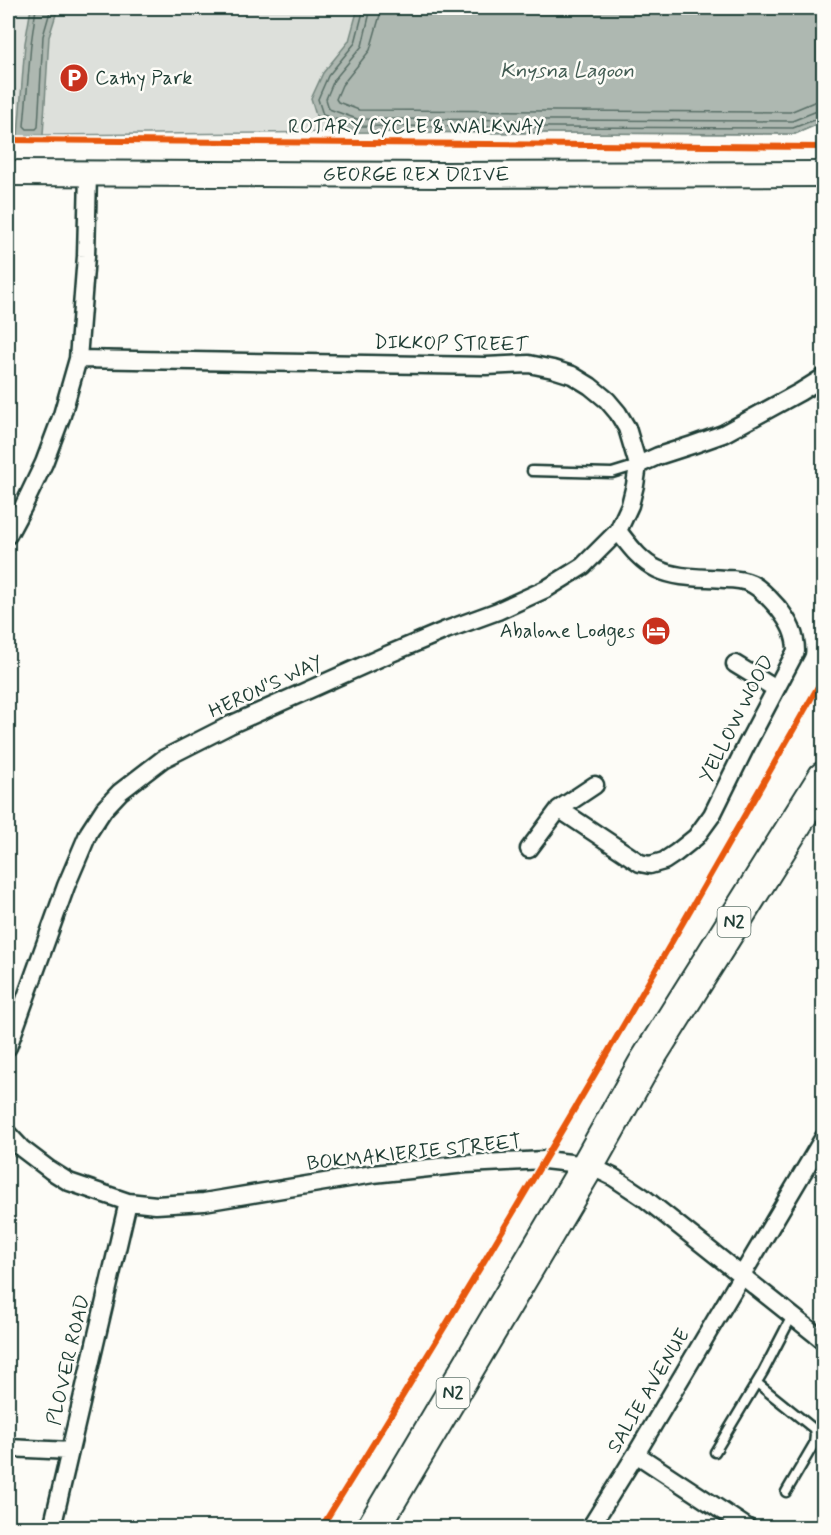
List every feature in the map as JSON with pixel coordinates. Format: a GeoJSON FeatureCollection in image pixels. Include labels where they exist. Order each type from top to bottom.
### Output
{"type":"FeatureCollection","features":[{"type":"Feature","properties":{"kind":"highway","name":"N2"},"geometry":{"type":"LineString","coordinates":[[373,1527],[588,1165],[644,1065],[824,778]]}},
{"type":"Feature","properties":{"kind":"street","name":"GEORGE REX DRIVE"},"geometry":{"type":"LineString","coordinates":[[8,172],[88,174],[824,174]]}},
{"type":"Feature","properties":{"kind":"street"},"geometry":{"type":"LineString","coordinates":[[8,535],[44,463],[62,415],[78,360],[86,256],[88,174]]}},
{"type":"Feature","properties":{"kind":"street","name":"DIKKOP STREET"},"geometry":{"type":"LineString","coordinates":[[78,360],[486,366],[529,364],[572,375],[607,400],[627,428],[638,465]]}},
{"type":"Feature","properties":{"kind":"street"},"geometry":{"type":"LineString","coordinates":[[638,465],[723,434],[824,377]]}},
{"type":"Feature","properties":{"kind":"street","name":"HERON'S WAY"},"geometry":{"type":"LineString","coordinates":[[8,1047],[66,886],[89,832],[104,809],[120,792],[163,759],[230,725],[381,657],[498,611],[546,589],[583,566],[618,531],[630,505],[638,465]]}},
{"type":"Feature","properties":{"kind":"street","name":"YELLOW WOOD"},"geometry":{"type":"LineString","coordinates":[[559,809],[640,863],[650,866],[664,861],[696,837],[712,815],[796,651],[796,643],[789,623],[769,598],[751,583],[683,576],[655,568],[634,551],[618,531]]}},
{"type":"Feature","properties":{"kind":"street"},"geometry":{"type":"LineString","coordinates":[[735,664],[776,689]]}},
{"type":"Feature","properties":{"kind":"street"},"geometry":{"type":"LineString","coordinates":[[529,849],[559,809],[595,785]]}},
{"type":"Feature","properties":{"kind":"street","name":"BOKMAKIERIE STREET"},"geometry":{"type":"LineString","coordinates":[[8,1134],[21,1148],[69,1182],[128,1202],[156,1205],[204,1202],[373,1174],[466,1164],[544,1160],[588,1165],[613,1177],[643,1197],[824,1341]]}},
{"type":"Feature","properties":{"kind":"street","name":"SALIE AVENUE"},"geometry":{"type":"LineString","coordinates":[[590,1527],[636,1454],[824,1137]]}},
{"type":"Feature","properties":{"kind":"street","name":"PLOVER ROAD"},"geometry":{"type":"LineString","coordinates":[[52,1527],[128,1202]]}},
{"type":"Feature","properties":{"kind":"street"},"geometry":{"type":"LineString","coordinates":[[8,1448],[70,1450]]}},
{"type":"Feature","properties":{"kind":"street"},"geometry":{"type":"LineString","coordinates":[[636,1454],[748,1527]]}},
{"type":"Feature","properties":{"kind":"lane"},"geometry":{"type":"LineString","coordinates":[[532,471],[612,473],[638,465]]}},
{"type":"Feature","properties":{"kind":"lane"},"geometry":{"type":"LineString","coordinates":[[715,1452],[757,1383],[792,1316]]}},
{"type":"Feature","properties":{"kind":"lane"},"geometry":{"type":"LineString","coordinates":[[757,1383],[814,1429],[814,1444],[786,1492]]}},
{"type":"Feature","properties":{"kind":"shaded area"},"geometry":{"type":"Polygon","coordinates":[[[8,8],[823,8],[823,122],[795,134],[355,132],[8,136],[8,8]]]}},
{"type":"Feature","properties":{"kind":"water"},"geometry":{"type":"Polygon","coordinates":[[[31,8],[58,8],[49,37],[43,135],[18,136],[25,43],[31,8]]]}},
{"type":"Feature","properties":{"kind":"water","name":"Knysna Lagoon"},"geometry":{"type":"Polygon","coordinates":[[[358,8],[823,8],[823,122],[795,134],[355,132],[317,119],[311,99],[323,73],[349,41],[358,8]]]}},
{"type":"Feature","properties":{"kind":"cycle path","name":"ROTARY CYCLE & WALKWAY"},"geometry":{"type":"LineString","coordinates":[[8,140],[824,147]]}},
{"type":"Feature","properties":{"kind":"cycle path"},"geometry":{"type":"LineString","coordinates":[[321,1528],[577,1105],[824,676]]}},
{"type":"Feature","properties":{"kind":"place","name":"Cathy Park"},"geometry":{"type":"Point","coordinates":[74,78]}},
{"type":"Feature","properties":{"kind":"place","name":"Abalone Lodges"},"geometry":{"type":"Point","coordinates":[656,631]}}]}
